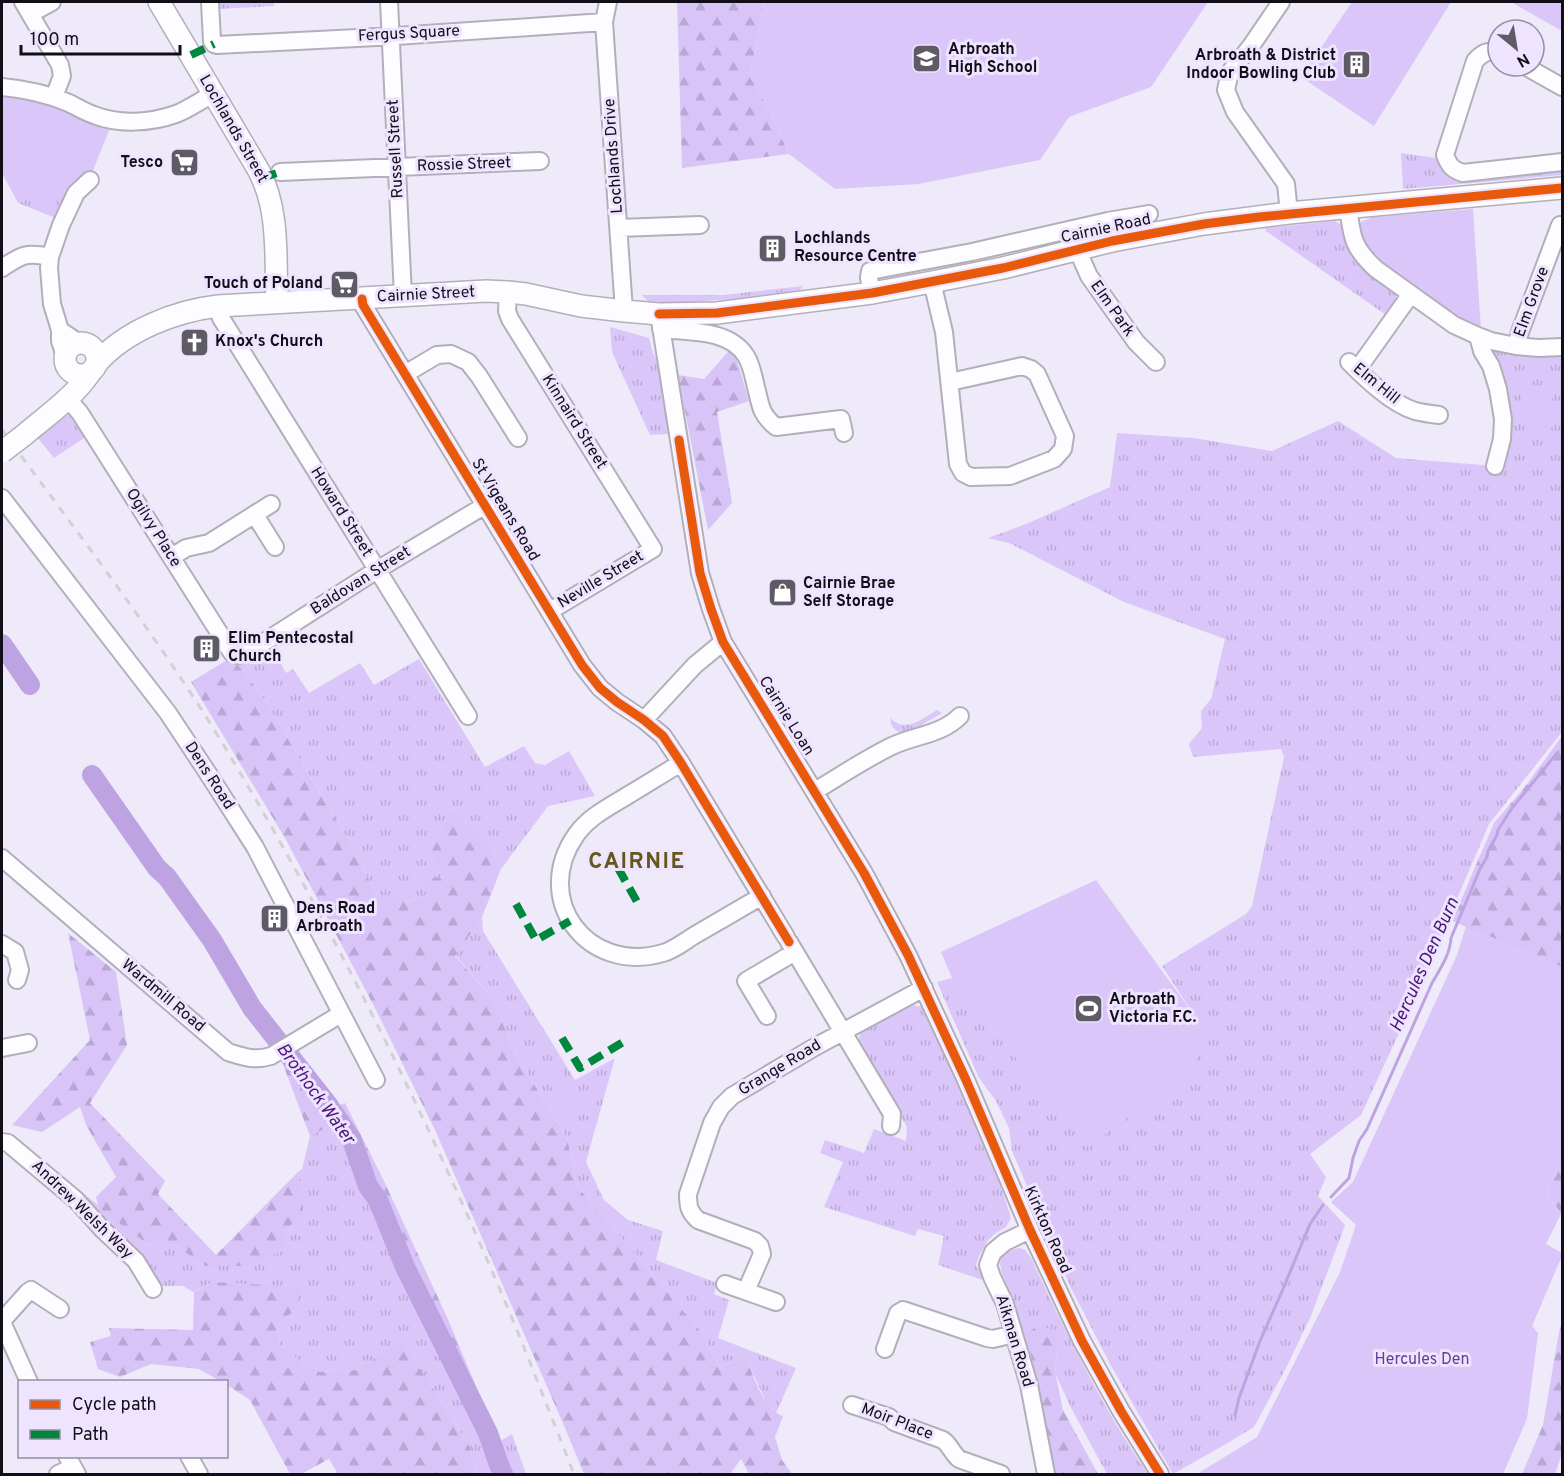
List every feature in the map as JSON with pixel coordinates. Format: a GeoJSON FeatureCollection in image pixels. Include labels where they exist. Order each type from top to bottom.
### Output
{"type":"FeatureCollection","features":[{"type":"Feature","properties":{"kind":"main road","name":"Lochlands Street"},"geometry":{"type":"LineString","coordinates":[[159,2],[259,171],[269,195],[274,218],[277,302]]}},
{"type":"Feature","properties":{"kind":"main road","name":"Cairnie Road"},"geometry":{"type":"LineString","coordinates":[[624,312],[660,322],[872,293],[1003,268],[1077,249],[1110,231],[1204,224],[1288,213],[1563,188]]}},
{"type":"Feature","properties":{"kind":"main road","name":"Cairnie Street"},"geometry":{"type":"LineString","coordinates":[[60,405],[81,386],[106,353],[124,339],[175,315],[197,308],[486,291],[508,292],[624,312]]}},
{"type":"Feature","properties":{"kind":"main road","name":"Cairnie Street"},"geometry":{"type":"LineString","coordinates":[[74,353],[105,342],[124,339]]}},
{"type":"Feature","properties":{"kind":"main road"},"geometry":{"type":"LineString","coordinates":[[94,349],[98,358],[93,368],[80,376],[75,375],[74,353],[94,349]]}},
{"type":"Feature","properties":{"kind":"main road"},"geometry":{"type":"LineString","coordinates":[[2,452],[60,405],[74,353]]}},
{"type":"Feature","properties":{"kind":"street"},"geometry":{"type":"LineString","coordinates":[[52,2],[27,8],[60,65],[62,76],[54,97]]}},
{"type":"Feature","properties":{"kind":"street","name":"Fergus Square"},"geometry":{"type":"LineString","coordinates":[[210,2],[214,44],[390,36],[604,22]]}},
{"type":"Feature","properties":{"kind":"street","name":"Russell Street"},"geometry":{"type":"LineString","coordinates":[[388,2],[403,296]]}},
{"type":"Feature","properties":{"kind":"street","name":"Lochlands Drive"},"geometry":{"type":"LineString","coordinates":[[608,2],[604,22],[624,312]]}},
{"type":"Feature","properties":{"kind":"street"},"geometry":{"type":"LineString","coordinates":[[1281,2],[1230,72],[1226,90],[1235,112],[1286,184],[1288,213]]}},
{"type":"Feature","properties":{"kind":"street"},"geometry":{"type":"LineString","coordinates":[[1486,53],[1481,54],[1475,61],[1445,155],[1448,163],[1454,170],[1463,173],[1563,162]]}},
{"type":"Feature","properties":{"kind":"street"},"geometry":{"type":"LineString","coordinates":[[1546,78],[1563,87]]}},
{"type":"Feature","properties":{"kind":"street"},"geometry":{"type":"LineString","coordinates":[[2,87],[24,89],[54,97],[95,116],[135,122],[177,113],[213,94]]}},
{"type":"Feature","properties":{"kind":"street","name":"Rossie Street"},"geometry":{"type":"LineString","coordinates":[[280,172],[540,161]]}},
{"type":"Feature","properties":{"kind":"street"},"geometry":{"type":"LineString","coordinates":[[74,353],[60,330],[52,304],[50,257],[76,193],[90,180]]}},
{"type":"Feature","properties":{"kind":"street"},"geometry":{"type":"LineString","coordinates":[[1348,207],[1351,234],[1356,247],[1365,259],[1454,325],[1491,341],[1539,348],[1563,347]]}},
{"type":"Feature","properties":{"kind":"street","name":"Cairnie Road"},"geometry":{"type":"LineString","coordinates":[[872,293],[870,271],[972,252],[1110,231],[1149,214]]}},
{"type":"Feature","properties":{"kind":"street"},"geometry":{"type":"LineString","coordinates":[[619,228],[700,225]]}},
{"type":"Feature","properties":{"kind":"street","name":"Elm Grove"},"geometry":{"type":"LineString","coordinates":[[1516,346],[1560,225]]}},
{"type":"Feature","properties":{"kind":"street","name":"Elm Park"},"geometry":{"type":"LineString","coordinates":[[1077,249],[1089,276],[1136,342],[1156,362]]}},
{"type":"Feature","properties":{"kind":"street"},"geometry":{"type":"LineString","coordinates":[[2,268],[21,255],[32,253],[50,257]]}},
{"type":"Feature","properties":{"kind":"street"},"geometry":{"type":"LineString","coordinates":[[932,282],[944,332],[958,464],[963,473],[971,477],[1010,476],[1054,459],[1063,449],[1065,436],[1037,374],[1030,369],[1022,366],[951,382]]}},
{"type":"Feature","properties":{"kind":"street","name":"Kinnaird Street"},"geometry":{"type":"LineString","coordinates":[[508,292],[507,311],[510,319],[653,549]]}},
{"type":"Feature","properties":{"kind":"street","name":"Elm Hill"},"geometry":{"type":"LineString","coordinates":[[1411,294],[1353,366],[1367,380],[1407,408],[1439,415]]}},
{"type":"Feature","properties":{"kind":"street","name":"St Vigeans Road"},"geometry":{"type":"LineString","coordinates":[[362,299],[363,305],[582,665],[600,688],[644,720]]}},
{"type":"Feature","properties":{"kind":"street","name":"Howard Street"},"geometry":{"type":"LineString","coordinates":[[218,306],[221,318],[468,716]]}},
{"type":"Feature","properties":{"kind":"street"},"geometry":{"type":"LineString","coordinates":[[660,322],[714,334],[737,344],[748,357],[765,419],[777,435],[841,419],[844,433]]}},
{"type":"Feature","properties":{"kind":"street","name":"Cairnie Loan"},"geometry":{"type":"LineString","coordinates":[[660,322],[700,573],[723,642],[864,873],[924,988]]}},
{"type":"Feature","properties":{"kind":"street"},"geometry":{"type":"LineString","coordinates":[[1478,336],[1498,389],[1503,419],[1502,439],[1495,466]]}},
{"type":"Feature","properties":{"kind":"street"},"geometry":{"type":"LineString","coordinates":[[405,374],[437,355],[451,354],[468,362],[518,438]]}},
{"type":"Feature","properties":{"kind":"street","name":"Ogilvy Place"},"geometry":{"type":"LineString","coordinates":[[60,405],[80,413],[232,653],[238,655]]}},
{"type":"Feature","properties":{"kind":"street","name":"Dens Road"},"geometry":{"type":"LineString","coordinates":[[2,498],[168,713],[209,775],[255,847],[376,1080]]}},
{"type":"Feature","properties":{"kind":"street"},"geometry":{"type":"LineString","coordinates":[[172,556],[186,548],[209,543],[272,504]]}},
{"type":"Feature","properties":{"kind":"street","name":"Baldovan Street"},"geometry":{"type":"LineString","coordinates":[[238,655],[247,653],[377,570],[484,506]]}},
{"type":"Feature","properties":{"kind":"street"},"geometry":{"type":"LineString","coordinates":[[255,515],[275,548]]}},
{"type":"Feature","properties":{"kind":"street","name":"Neville Street"},"geometry":{"type":"LineString","coordinates":[[550,611],[653,549]]}},
{"type":"Feature","properties":{"kind":"street"},"geometry":{"type":"LineString","coordinates":[[723,642],[695,665],[644,720],[663,736],[681,762],[892,1114],[891,1126]]}},
{"type":"Feature","properties":{"kind":"street"},"geometry":{"type":"LineString","coordinates":[[814,791],[893,746],[942,730],[960,716]]}},
{"type":"Feature","properties":{"kind":"street"},"geometry":{"type":"LineString","coordinates":[[681,762],[592,818],[576,835],[564,856],[560,873],[561,897],[570,921],[580,934],[595,947],[616,956],[643,957],[665,953],[762,896]]}},
{"type":"Feature","properties":{"kind":"street","name":"Wardmill Road"},"geometry":{"type":"LineString","coordinates":[[2,858],[228,1052],[251,1060],[271,1056],[342,1014]]}},
{"type":"Feature","properties":{"kind":"street"},"geometry":{"type":"LineString","coordinates":[[767,1016],[746,981],[790,943]]}},
{"type":"Feature","properties":{"kind":"street"},"geometry":{"type":"LineString","coordinates":[[2,944],[15,952],[20,970],[17,980]]}},
{"type":"Feature","properties":{"kind":"street","name":"Grange Road"},"geometry":{"type":"LineString","coordinates":[[746,1291],[767,1247],[698,1220],[688,1207],[688,1194],[712,1123],[721,1107],[732,1096],[842,1032],[924,988]]}},
{"type":"Feature","properties":{"kind":"street","name":"Kirkton Road"},"geometry":{"type":"LineString","coordinates":[[924,988],[1030,1230],[1082,1341],[1160,1474]]}},
{"type":"Feature","properties":{"kind":"street"},"geometry":{"type":"LineString","coordinates":[[2,1048],[27,1043]]}},
{"type":"Feature","properties":{"kind":"street","name":"Andrew Welsh Way"},"geometry":{"type":"LineString","coordinates":[[2,1142],[8,1143],[76,1200],[136,1261],[153,1289]]}},
{"type":"Feature","properties":{"kind":"street","name":"Aikman Road"},"geometry":{"type":"LineString","coordinates":[[1030,1230],[1005,1242],[993,1252],[988,1265],[1005,1304],[1029,1385],[1045,1474]]}},
{"type":"Feature","properties":{"kind":"street"},"geometry":{"type":"LineString","coordinates":[[725,1284],[776,1302]]}},
{"type":"Feature","properties":{"kind":"street"},"geometry":{"type":"LineString","coordinates":[[28,1380],[2,1322],[31,1290],[60,1309]]}},
{"type":"Feature","properties":{"kind":"street"},"geometry":{"type":"LineString","coordinates":[[885,1349],[898,1313],[903,1310],[987,1338],[993,1339],[1014,1334]]}},
{"type":"Feature","properties":{"kind":"street","name":"Moir Place"},"geometry":{"type":"LineString","coordinates":[[852,1405],[889,1417],[894,1422],[943,1440],[959,1459],[1001,1474]]}},
{"type":"Feature","properties":{"kind":"street"},"geometry":{"type":"LineString","coordinates":[[190,1458],[199,1474]]}},
{"type":"Feature","properties":{"kind":"green space"},"geometry":{"type":"Polygon","coordinates":[[[217,2],[274,2],[274,6],[218,9],[217,2]]]}},
{"type":"Feature","properties":{"kind":"green space"},"geometry":{"type":"Polygon","coordinates":[[[677,2],[764,2],[750,77],[767,106],[789,154],[682,168],[677,2]]]}},
{"type":"Feature","properties":{"kind":"green space","name":"Arbroath High School"},"geometry":{"type":"Polygon","coordinates":[[[764,2],[1208,2],[1151,87],[1069,117],[1040,160],[919,184],[835,189],[789,154],[767,106],[750,77],[764,2]]]}},
{"type":"Feature","properties":{"kind":"green space"},"geometry":{"type":"Polygon","coordinates":[[[1352,2],[1451,2],[1374,126],[1301,77],[1352,2]]]}},
{"type":"Feature","properties":{"kind":"green space"},"geometry":{"type":"Polygon","coordinates":[[[1511,2],[1562,2],[1562,31],[1546,22],[1546,18],[1539,18],[1511,2]]]}},
{"type":"Feature","properties":{"kind":"green space"},"geometry":{"type":"Polygon","coordinates":[[[2,96],[24,98],[51,105],[82,120],[110,128],[92,173],[18,203],[2,173],[2,96]]]}},
{"type":"Feature","properties":{"kind":"green space"},"geometry":{"type":"Polygon","coordinates":[[[1401,153],[1442,159],[1444,167],[1562,167],[1562,175],[1403,189],[1401,153]]]}},
{"type":"Feature","properties":{"kind":"green space"},"geometry":{"type":"Polygon","coordinates":[[[92,173],[69,190],[58,217],[18,203],[92,173]]]}},
{"type":"Feature","properties":{"kind":"green space"},"geometry":{"type":"Polygon","coordinates":[[[1473,209],[1481,329],[1448,311],[1376,260],[1364,246],[1359,233],[1359,224],[1373,217],[1473,209]]]}},
{"type":"Feature","properties":{"kind":"green space"},"geometry":{"type":"Polygon","coordinates":[[[1335,221],[1343,227],[1352,254],[1366,270],[1391,289],[1396,296],[1396,302],[1386,315],[1266,231],[1265,228],[1335,221]]]}},
{"type":"Feature","properties":{"kind":"green space"},"geometry":{"type":"Polygon","coordinates":[[[803,286],[800,290],[733,299],[676,303],[648,301],[642,295],[723,295],[803,286]]]}},
{"type":"Feature","properties":{"kind":"green space"},"geometry":{"type":"Polygon","coordinates":[[[610,327],[649,338],[656,359],[670,434],[650,435],[612,352],[610,327]]]}},
{"type":"Feature","properties":{"kind":"green space"},"geometry":{"type":"Polygon","coordinates":[[[1481,339],[1562,349],[1562,732],[1489,824],[1405,1020],[1361,1115],[1310,1154],[1326,1177],[1318,1196],[1345,1225],[1311,1316],[1287,1366],[1254,1427],[1173,1474],[1110,1364],[1071,1288],[1012,1151],[1009,1128],[996,1101],[979,1078],[937,982],[952,978],[1088,1146],[1204,1030],[1162,966],[1246,914],[1252,906],[1284,757],[1281,749],[1193,757],[1189,744],[1202,728],[1201,711],[1211,699],[1225,639],[1124,602],[1009,543],[988,538],[1110,487],[1117,433],[1193,438],[1272,451],[1338,421],[1396,458],[1495,466],[1506,440],[1481,339]]]}},
{"type":"Feature","properties":{"kind":"green space"},"geometry":{"type":"Polygon","coordinates":[[[733,346],[749,401],[717,412],[732,503],[708,530],[678,375],[704,379],[733,346]]]}},
{"type":"Feature","properties":{"kind":"green space"},"geometry":{"type":"Polygon","coordinates":[[[1514,385],[1549,386],[1553,393],[1552,399],[1548,402],[1549,411],[1555,415],[1555,426],[1542,432],[1525,428],[1527,425],[1525,409],[1521,405],[1522,398],[1514,385]]]}},
{"type":"Feature","properties":{"kind":"green space"},"geometry":{"type":"Polygon","coordinates":[[[64,415],[73,416],[87,436],[54,458],[37,437],[64,415]]]}},
{"type":"Feature","properties":{"kind":"green space"},"geometry":{"type":"Polygon","coordinates":[[[272,648],[286,673],[293,669],[309,693],[360,663],[374,685],[419,659],[485,767],[524,746],[535,763],[545,765],[569,751],[595,796],[548,806],[501,869],[489,844],[444,876],[420,881],[428,893],[408,903],[396,896],[377,895],[349,841],[261,694],[238,665],[272,648]]]}},
{"type":"Feature","properties":{"kind":"green space"},"geometry":{"type":"Polygon","coordinates":[[[227,660],[238,665],[261,694],[349,841],[377,895],[396,896],[409,903],[427,893],[419,881],[444,876],[432,851],[452,811],[489,844],[501,869],[482,917],[455,956],[492,998],[516,1055],[567,1138],[577,1186],[701,1332],[719,1367],[746,1358],[770,1407],[783,1416],[775,1437],[782,1460],[792,1474],[749,1474],[741,1459],[730,1474],[584,1474],[435,1130],[375,1008],[285,838],[191,682],[227,660]]]}},
{"type":"Feature","properties":{"kind":"green space"},"geometry":{"type":"Polygon","coordinates":[[[937,710],[942,713],[916,730],[899,732],[891,724],[890,718],[896,723],[908,725],[937,710]]]}},
{"type":"Feature","properties":{"kind":"green space"},"geometry":{"type":"Polygon","coordinates":[[[1562,736],[1562,967],[1452,921],[1494,823],[1524,788],[1562,736]]]}},
{"type":"Feature","properties":{"kind":"green space"},"geometry":{"type":"Polygon","coordinates":[[[1096,880],[1205,1030],[1193,1070],[1088,1147],[952,978],[941,952],[1096,880]]]}},
{"type":"Feature","properties":{"kind":"green space"},"geometry":{"type":"Polygon","coordinates":[[[482,917],[483,931],[575,1080],[615,1058],[586,1162],[604,1200],[628,1220],[663,1231],[656,1260],[717,1283],[714,1294],[729,1300],[718,1338],[796,1368],[776,1413],[767,1404],[746,1358],[719,1367],[701,1332],[577,1186],[567,1138],[516,1055],[492,998],[455,955],[482,917]]]}},
{"type":"Feature","properties":{"kind":"green space","name":"Hercules Den"},"geometry":{"type":"Polygon","coordinates":[[[1466,926],[1562,967],[1562,1157],[1547,1194],[1561,1214],[1546,1244],[1562,1253],[1562,1256],[1532,1326],[1538,1333],[1527,1419],[1503,1474],[1197,1474],[1257,1437],[1340,1272],[1356,1225],[1331,1202],[1353,1182],[1457,955],[1466,926]]]}},
{"type":"Feature","properties":{"kind":"green space"},"geometry":{"type":"Polygon","coordinates":[[[68,933],[116,972],[127,1045],[90,1103],[165,1181],[158,1194],[216,1255],[299,1171],[303,1189],[303,1215],[286,1229],[283,1251],[245,1266],[205,1266],[169,1241],[142,1240],[99,1208],[96,1197],[116,1177],[86,1125],[80,1107],[42,1132],[12,1125],[90,1040],[68,933]]]}},
{"type":"Feature","properties":{"kind":"green space"},"geometry":{"type":"Polygon","coordinates":[[[909,1004],[922,1007],[992,1165],[1011,1218],[1006,1227],[988,1240],[979,1256],[976,1265],[986,1281],[938,1265],[944,1236],[918,1229],[915,1236],[824,1207],[843,1162],[820,1153],[825,1140],[864,1153],[874,1129],[906,1141],[907,1127],[864,1057],[859,1042],[860,1035],[865,1028],[909,1004]]]}},
{"type":"Feature","properties":{"kind":"green space"},"geometry":{"type":"Polygon","coordinates":[[[297,1052],[337,1106],[345,1103],[384,1181],[447,1317],[486,1410],[476,1424],[373,1202],[332,1125],[310,1136],[282,1062],[297,1052]]]}},
{"type":"Feature","properties":{"kind":"green space"},"geometry":{"type":"Polygon","coordinates":[[[562,1071],[572,1087],[579,1112],[564,1120],[557,1097],[547,1080],[562,1071]]]}},
{"type":"Feature","properties":{"kind":"green space"},"geometry":{"type":"Polygon","coordinates":[[[332,1124],[373,1202],[476,1423],[486,1410],[498,1442],[512,1434],[526,1474],[476,1474],[470,1447],[431,1385],[358,1370],[315,1372],[280,1345],[277,1326],[297,1308],[213,1282],[193,1292],[183,1286],[158,1286],[151,1274],[151,1268],[96,1213],[79,1190],[142,1240],[169,1240],[205,1266],[283,1251],[285,1229],[303,1189],[299,1171],[302,1169],[310,1136],[332,1124]]]}},
{"type":"Feature","properties":{"kind":"green space"},"geometry":{"type":"Polygon","coordinates":[[[1562,1157],[1562,1215],[1547,1194],[1562,1157]]]}},
{"type":"Feature","properties":{"kind":"green space"},"geometry":{"type":"Polygon","coordinates":[[[1019,1248],[1025,1250],[1031,1258],[1091,1380],[1148,1474],[1107,1474],[1055,1373],[1058,1338],[1031,1331],[1028,1335],[1034,1371],[1030,1371],[1007,1296],[1011,1293],[1000,1266],[1004,1255],[1019,1248]]]}},
{"type":"Feature","properties":{"kind":"green space"},"geometry":{"type":"Polygon","coordinates":[[[213,1282],[300,1287],[297,1308],[277,1326],[280,1345],[315,1372],[358,1370],[400,1341],[470,1447],[476,1474],[338,1474],[329,1459],[301,1474],[290,1474],[250,1400],[228,1386],[228,1380],[218,1380],[199,1369],[151,1364],[120,1377],[98,1369],[90,1342],[111,1336],[109,1328],[193,1330],[194,1292],[213,1282]]]}},
{"type":"Feature","properties":{"kind":"green space"},"geometry":{"type":"Polygon","coordinates":[[[1562,1323],[1562,1454],[1555,1474],[1522,1474],[1543,1425],[1562,1323]]]}},
{"type":"Feature","properties":{"kind":"green space"},"geometry":{"type":"Polygon","coordinates":[[[1037,1326],[1056,1330],[1058,1338],[1055,1372],[1063,1410],[1098,1474],[1053,1474],[1030,1371],[1034,1370],[1027,1335],[1037,1326]]]}},
{"type":"Feature","properties":{"kind":"waterway","name":"Brothock Water"},"geometry":{"type":"LineString","coordinates":[[2,644],[30,685]]}},
{"type":"Feature","properties":{"kind":"waterway","name":"Hercules Den Burn"},"geometry":{"type":"LineString","coordinates":[[1331,1197],[1349,1178],[1359,1141],[1367,1129],[1432,983],[1447,956],[1451,938],[1498,830],[1512,808],[1558,752]]}},
{"type":"Feature","properties":{"kind":"waterway","name":"Brothock Water"},"geometry":{"type":"LineString","coordinates":[[92,775],[157,868],[167,877],[212,940],[252,1008],[329,1106],[352,1140],[368,1186],[378,1200],[405,1267],[488,1433],[503,1474]]}},
{"type":"Feature","properties":{"kind":"waterway","name":"Hercules Den Burn"},"geometry":{"type":"LineString","coordinates":[[1235,1415],[1260,1341],[1310,1224],[1323,1205]]}},
{"type":"Feature","properties":{"kind":"railway"},"geometry":{"type":"LineString","coordinates":[[2,430],[176,671],[267,818],[406,1082],[508,1309],[574,1474]]}},
{"type":"Feature","properties":{"kind":"marked path"},"geometry":{"type":"LineString","coordinates":[[191,55],[214,44]]}},
{"type":"Feature","properties":{"kind":"marked path"},"geometry":{"type":"LineString","coordinates":[[262,178],[280,172]]}},
{"type":"Feature","properties":{"kind":"marked path"},"geometry":{"type":"LineString","coordinates":[[618,868],[640,907]]}},
{"type":"Feature","properties":{"kind":"marked path"},"geometry":{"type":"LineString","coordinates":[[516,904],[536,940],[570,921]]}},
{"type":"Feature","properties":{"kind":"marked path"},"geometry":{"type":"LineString","coordinates":[[562,1038],[580,1068],[625,1041]]}},
{"type":"Feature","properties":{"kind":"cycle path"},"geometry":{"type":"LineString","coordinates":[[659,314],[717,313],[872,293],[1003,268],[1112,241],[1204,224],[1562,188]]}},
{"type":"Feature","properties":{"kind":"cycle path"},"geometry":{"type":"LineString","coordinates":[[362,299],[363,305],[582,665],[600,688],[663,736],[789,942]]}},
{"type":"Feature","properties":{"kind":"cycle path"},"geometry":{"type":"LineString","coordinates":[[679,440],[700,573],[723,642],[864,873],[908,955],[1082,1341],[1160,1474]]}},
{"type":"Feature","properties":{"kind":"place","name":"Arbroath High School"},"geometry":{"type":"Point","coordinates":[927,59]}},
{"type":"Feature","properties":{"kind":"place","name":"Arbroath & District Indoor Bowling Club"},"geometry":{"type":"Point","coordinates":[1357,65]}},
{"type":"Feature","properties":{"kind":"place","name":"Tesco"},"geometry":{"type":"Point","coordinates":[184,163]}},
{"type":"Feature","properties":{"kind":"place","name":"Lochlands Resource Centre"},"geometry":{"type":"Point","coordinates":[773,248]}},
{"type":"Feature","properties":{"kind":"place","name":"Touch of Poland"},"geometry":{"type":"Point","coordinates":[344,284]}},
{"type":"Feature","properties":{"kind":"place","name":"Knox's Church"},"geometry":{"type":"Point","coordinates":[194,342]}},
{"type":"Feature","properties":{"kind":"place","name":"Cairnie Brae Self Storage"},"geometry":{"type":"Point","coordinates":[782,593]}},
{"type":"Feature","properties":{"kind":"place","name":"Elim Pentecostal Church"},"geometry":{"type":"Point","coordinates":[207,648]}},
{"type":"Feature","properties":{"kind":"place","name":"Dens Road Arbroath"},"geometry":{"type":"Point","coordinates":[275,918]}},
{"type":"Feature","properties":{"kind":"place","name":"Arbroath Victoria F.C."},"geometry":{"type":"Point","coordinates":[1088,1009]}},
{"type":"Feature","properties":{"kind":"district","name":"CAIRNIE"},"geometry":{"type":"Point","coordinates":[637,862]}}]}
